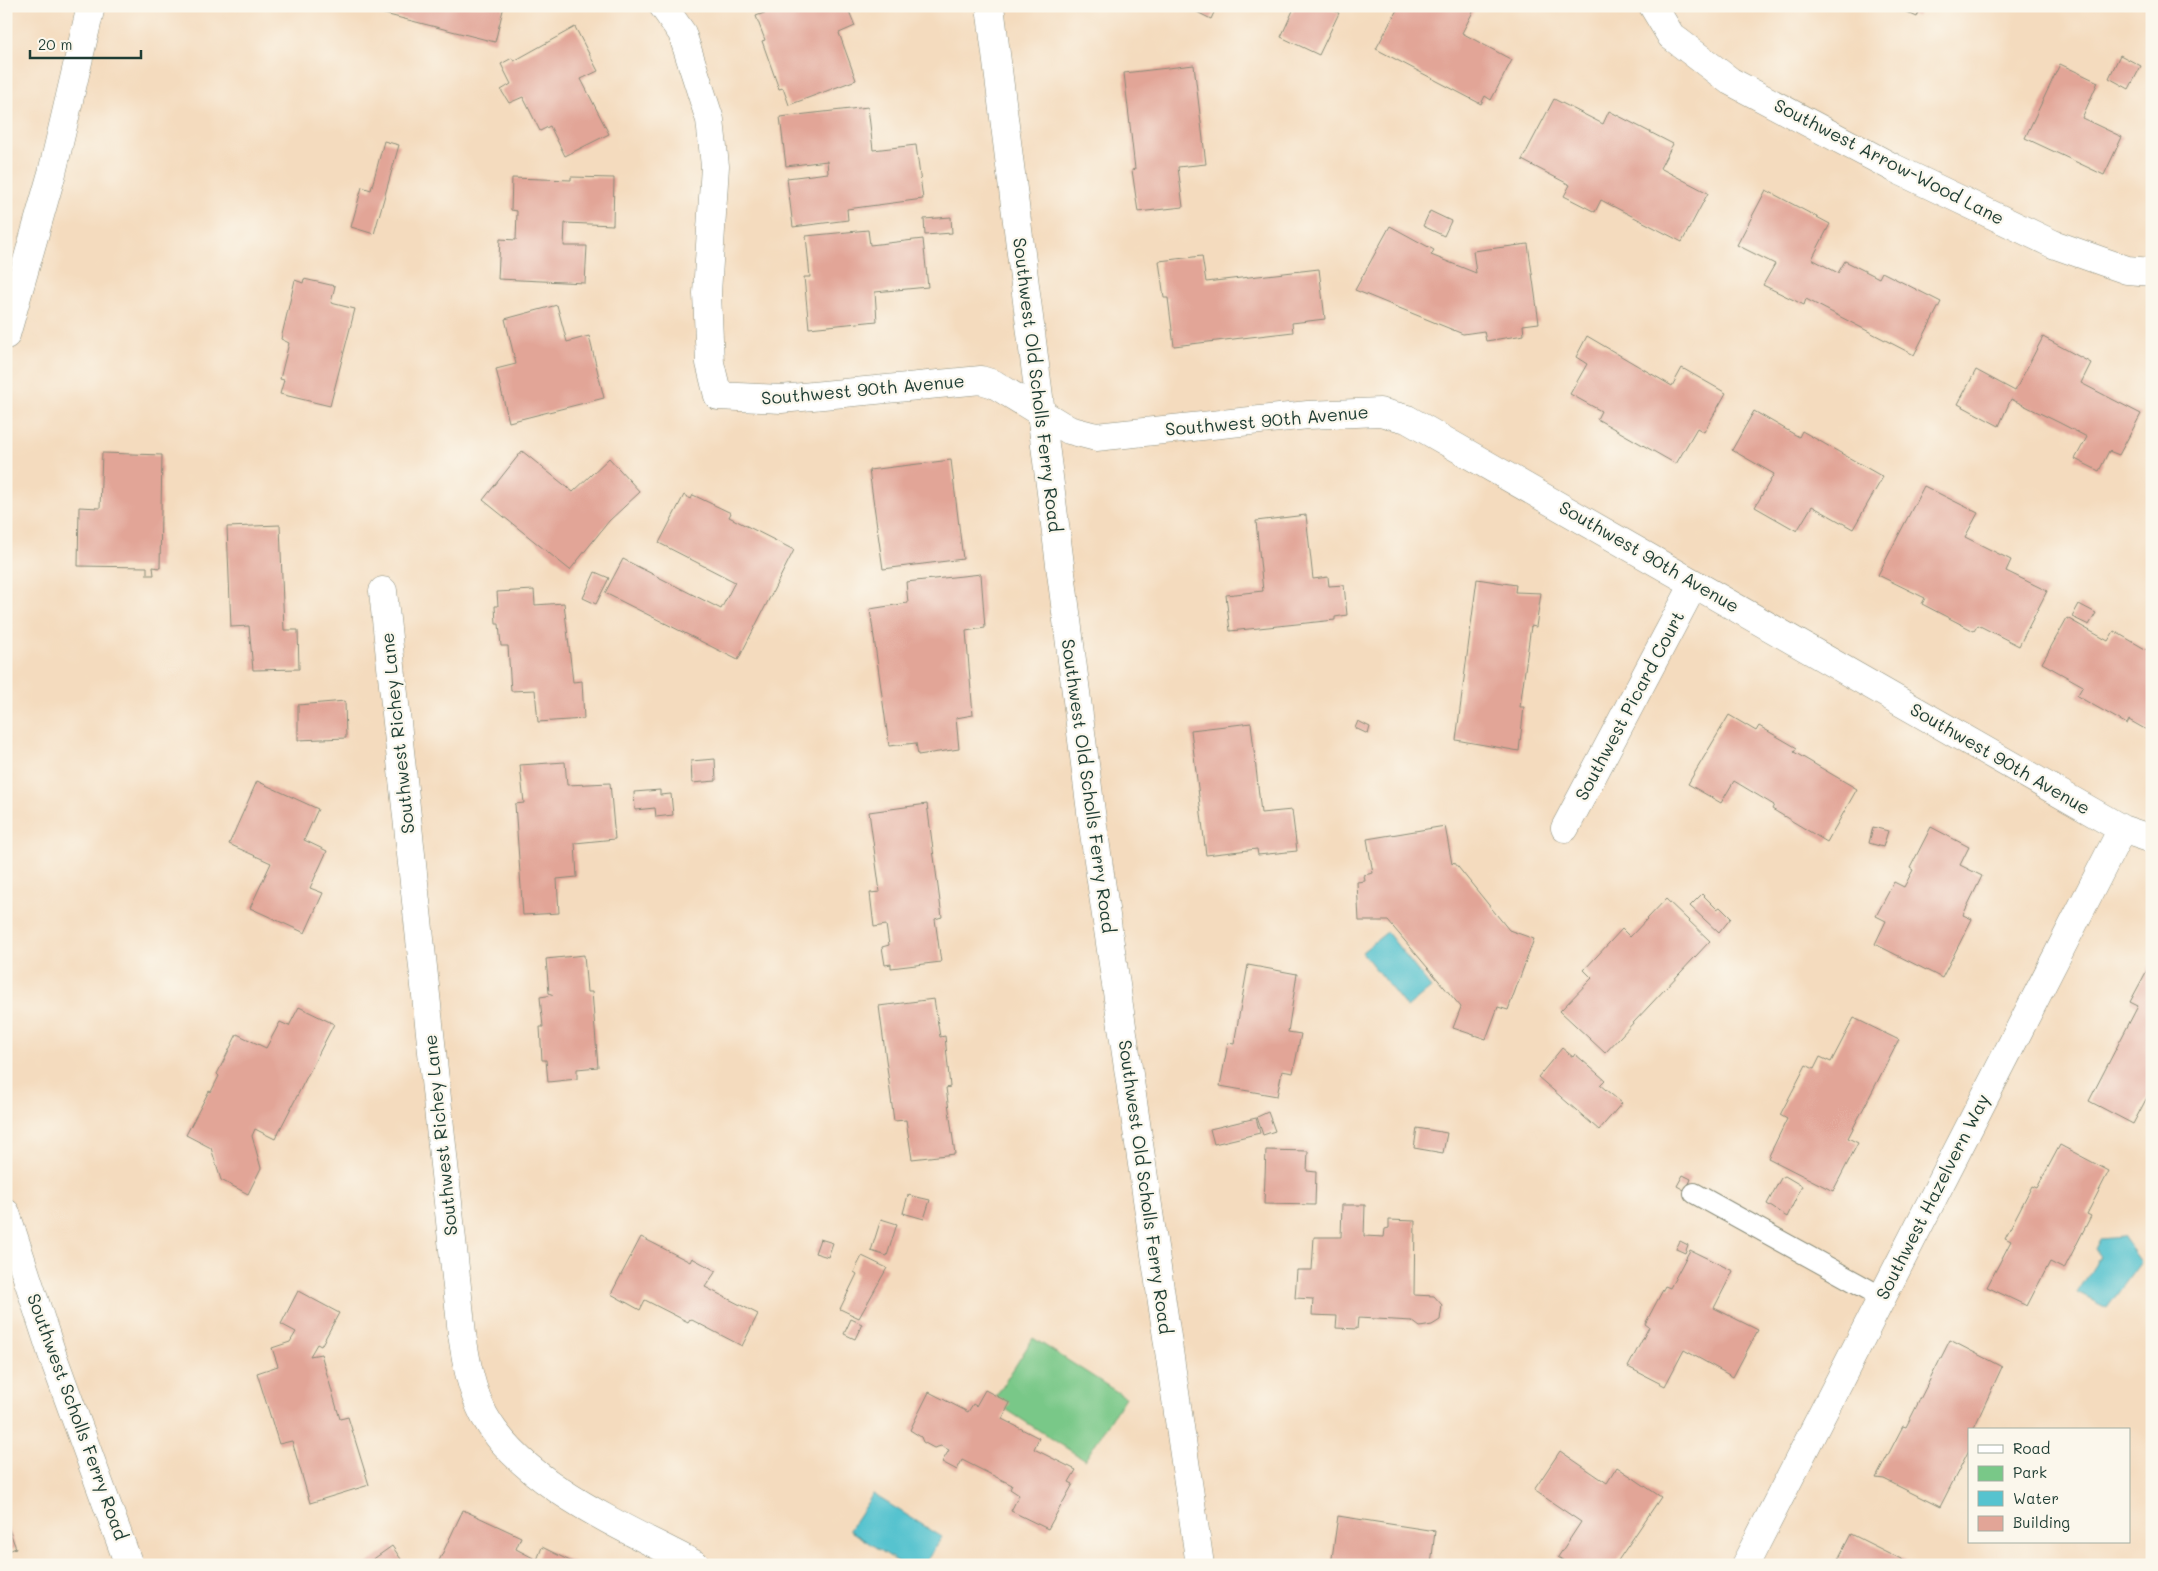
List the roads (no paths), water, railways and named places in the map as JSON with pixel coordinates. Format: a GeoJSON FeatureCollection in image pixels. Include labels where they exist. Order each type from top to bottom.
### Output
{"type":"FeatureCollection","features":[{"type":"Feature","properties":{"kind":"street"},"geometry":{"type":"LineString","coordinates":[[6,335],[52,173],[91,6]]}},
{"type":"Feature","properties":{"kind":"street","name":"Southwest 90th Avenue"},"geometry":{"type":"LineString","coordinates":[[663,6],[682,33],[710,120],[715,166],[707,292],[710,363],[718,396],[781,399],[981,380],[994,384],[1069,430],[1096,437],[1308,415],[1380,412],[1407,419],[2122,829],[2152,839]]}},
{"type":"Feature","properties":{"kind":"street","name":"Southwest Old Scholls Ferry Road"},"geometry":{"type":"LineString","coordinates":[[990,6],[1039,412],[1091,812],[1200,1565]]}},
{"type":"Feature","properties":{"kind":"street","name":"Southwest Arrow-Wood Lane"},"geometry":{"type":"LineString","coordinates":[[1653,6],[1671,36],[1730,80],[1894,168],[2053,244],[2127,270],[2152,272]]}},
{"type":"Feature","properties":{"kind":"street","name":"Southwest Picard Court"},"geometry":{"type":"LineString","coordinates":[[1565,828],[1694,584]]}},
{"type":"Feature","properties":{"kind":"street","name":"Southwest Richey Lane"},"geometry":{"type":"LineString","coordinates":[[383,591],[468,1376],[484,1414],[507,1448],[536,1473],[570,1497],[696,1565]]}},
{"type":"Feature","properties":{"kind":"street","name":"Southwest Hazelvern Way"},"geometry":{"type":"LineString","coordinates":[[1745,1565],[2122,829]]}},
{"type":"Feature","properties":{"kind":"street","name":"Southwest Scholls Ferry Road"},"geometry":{"type":"LineString","coordinates":[[6,1213],[52,1354],[129,1565]]}},
{"type":"Feature","properties":{"kind":"lane"},"geometry":{"type":"LineString","coordinates":[[1694,1193],[1882,1297]]}},
{"type":"Feature","properties":{"kind":"water"},"geometry":{"type":"Polygon","coordinates":[[[1387,932],[1431,988],[1407,1008],[1362,952],[1387,932]]]}},
{"type":"Feature","properties":{"kind":"water"},"geometry":{"type":"Polygon","coordinates":[[[2123,1237],[2141,1262],[2107,1308],[2077,1293],[2100,1257],[2095,1249],[2100,1239],[2123,1237]]]}},
{"type":"Feature","properties":{"kind":"water"},"geometry":{"type":"Polygon","coordinates":[[[873,1494],[942,1537],[924,1565],[903,1565],[849,1530],[873,1494]]]}}]}
